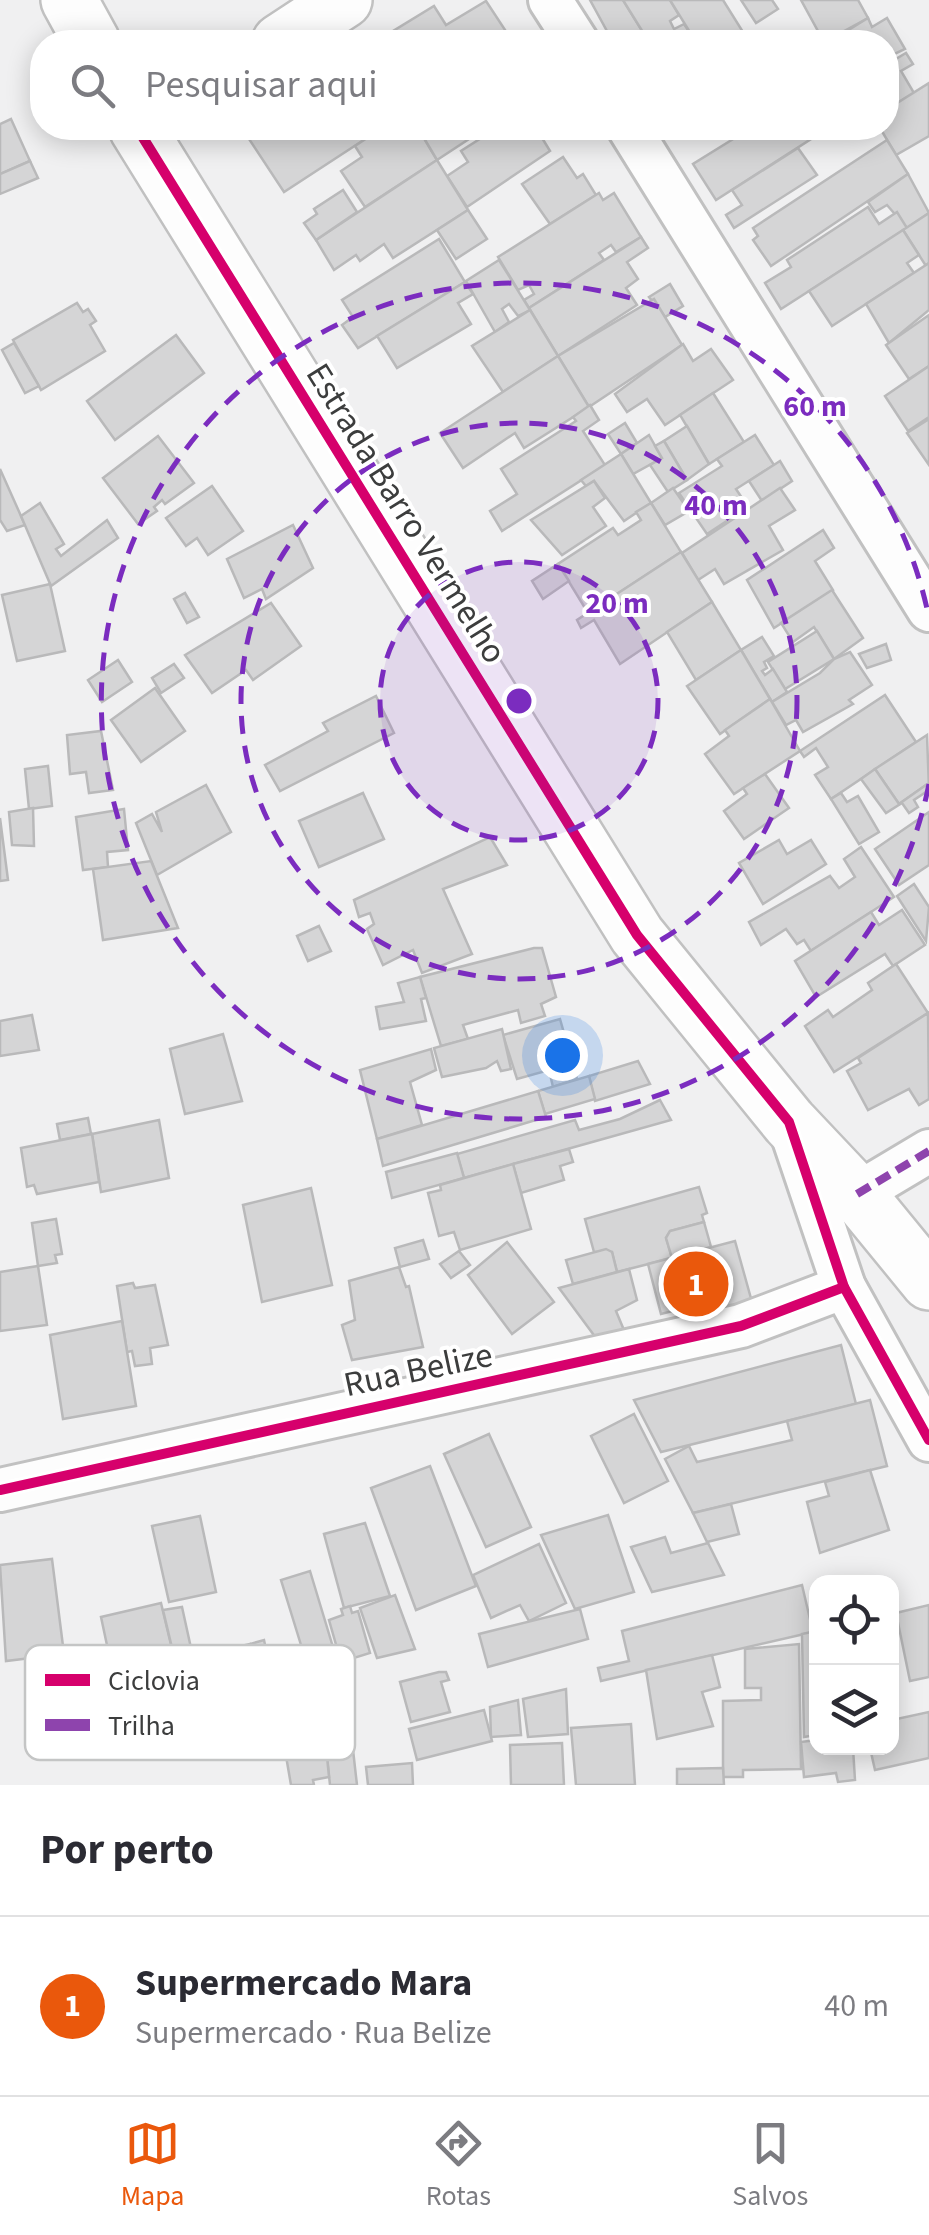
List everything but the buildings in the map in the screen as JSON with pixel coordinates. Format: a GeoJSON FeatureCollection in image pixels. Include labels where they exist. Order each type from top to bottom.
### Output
{"type":"FeatureCollection","features":[{"type":"Feature","properties":{"kind":"street"},"geometry":{"type":"LineString","coordinates":[[69,0],[85,30]]}},
{"type":"Feature","properties":{"kind":"street"},"geometry":{"type":"LineString","coordinates":[[298,30],[344,0]]}},
{"type":"Feature","properties":{"kind":"street"},"geometry":{"type":"LineString","coordinates":[[550,0],[569,30]]}},
{"type":"Feature","properties":{"kind":"street","name":"Estrada Barro Vermelho"},"geometry":{"type":"LineString","coordinates":[[149,140],[637,935],[788,1122],[844,1287],[929,1440]]}},
{"type":"Feature","properties":{"kind":"street"},"geometry":{"type":"LineString","coordinates":[[637,140],[929,610]]}},
{"type":"Feature","properties":{"kind":"street"},"geometry":{"type":"LineString","coordinates":[[788,1122],[857,1194],[929,1282]]}},
{"type":"Feature","properties":{"kind":"street"},"geometry":{"type":"LineString","coordinates":[[857,1194],[929,1151]]}},
{"type":"Feature","properties":{"kind":"street","name":"Rua Belize"},"geometry":{"type":"LineString","coordinates":[[0,1490],[740,1326],[844,1287]]}},
{"type":"Feature","properties":{"kind":"marked path"},"geometry":{"type":"LineString","coordinates":[[857,1194],[929,1151]]}},
{"type":"Feature","properties":{"kind":"cycle path"},"geometry":{"type":"LineString","coordinates":[[144,140],[637,935],[789,1122],[844,1287],[929,1440]]}},
{"type":"Feature","properties":{"kind":"cycle path"},"geometry":{"type":"LineString","coordinates":[[0,1490],[741,1326],[844,1287]]}},
{"type":"Feature","properties":{"kind":"place","name":"Supermercado Mara"},"geometry":{"type":"Point","coordinates":[696,1284]}}]}
